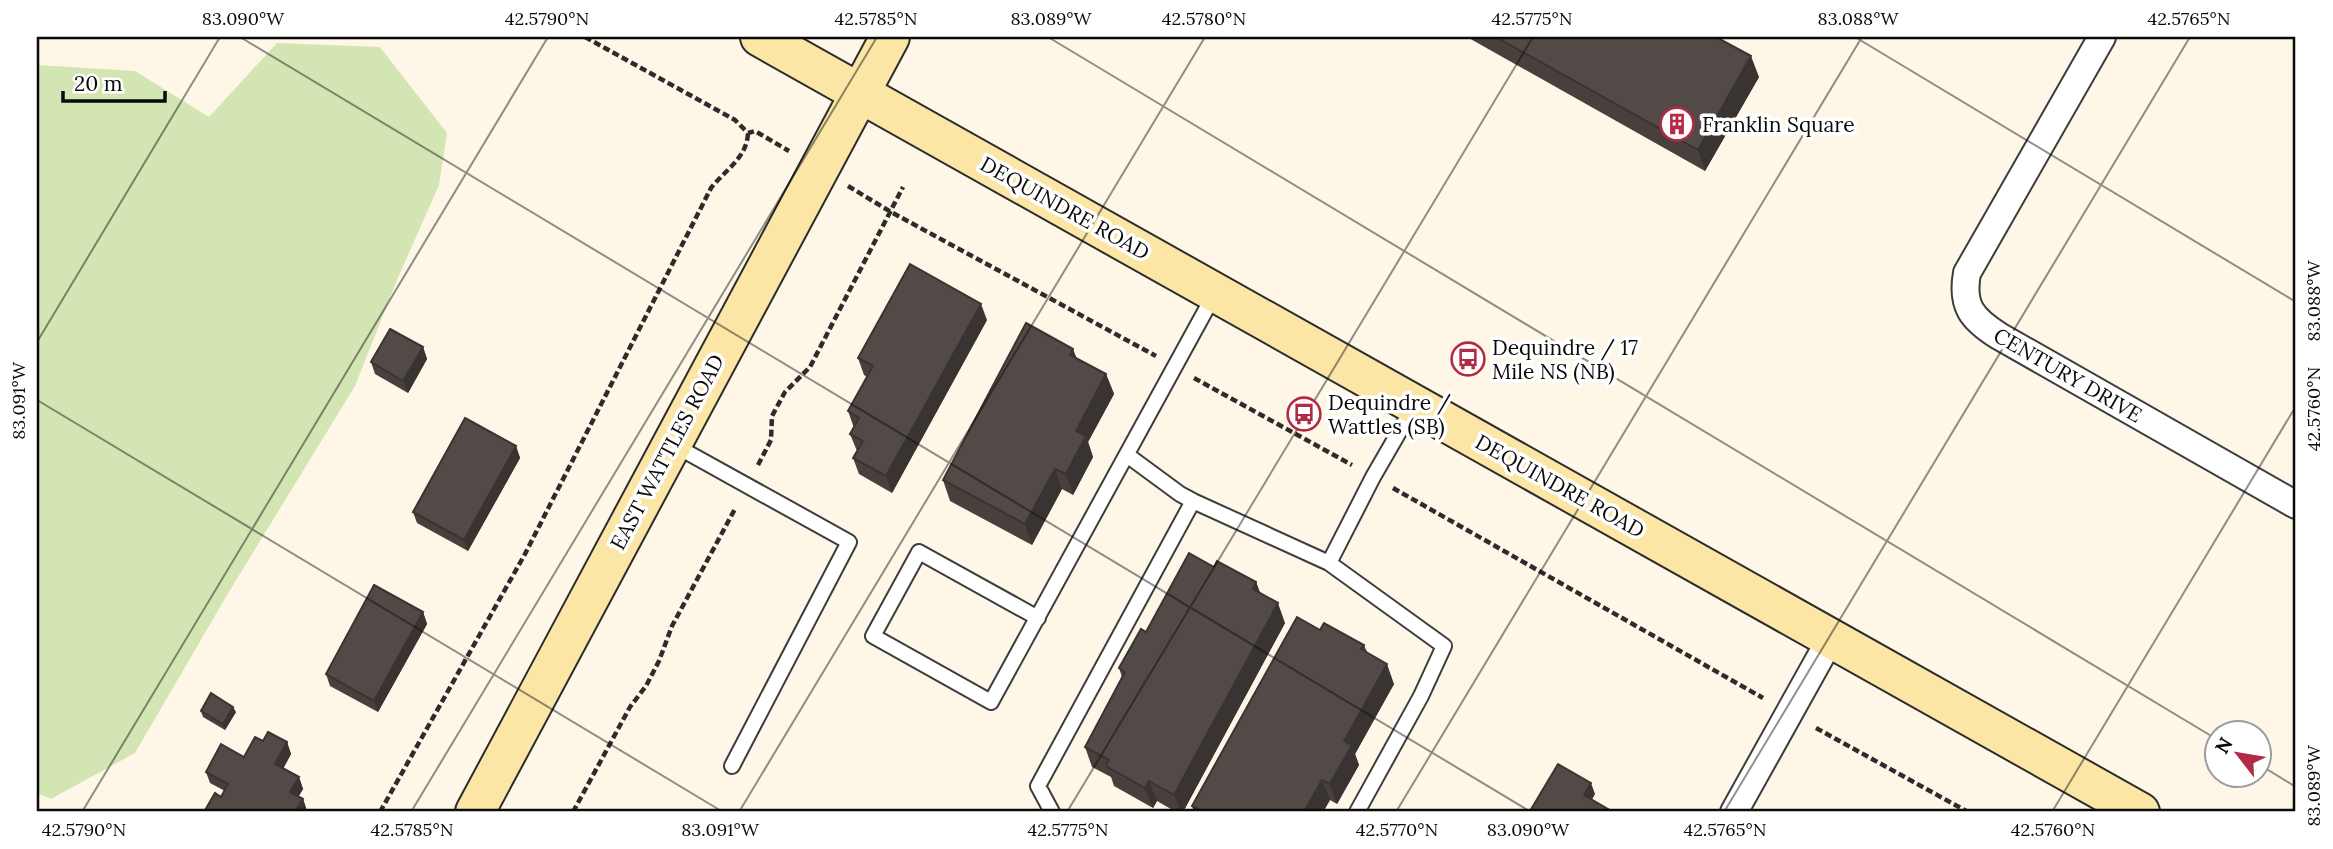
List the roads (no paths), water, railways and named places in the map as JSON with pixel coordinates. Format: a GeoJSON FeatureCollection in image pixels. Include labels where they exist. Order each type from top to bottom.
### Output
{"type":"FeatureCollection","features":[{"type":"Feature","properties":{"kind":"main road","name":"DEQUINDRE ROAD"},"geometry":{"type":"LineString","coordinates":[[760,37],[2140,812]]}},
{"type":"Feature","properties":{"kind":"main road","name":"EAST WATTLES ROAD"},"geometry":{"type":"LineString","coordinates":[[475,812],[890,37]]}},
{"type":"Feature","properties":{"kind":"street","name":"CENTURY DRIVE"},"geometry":{"type":"LineString","coordinates":[[2102,37],[1967,273],[1964,287],[1969,311],[1983,326],[1999,337],[2296,505]]}},
{"type":"Feature","properties":{"kind":"street"},"geometry":{"type":"LineString","coordinates":[[1734,812],[1831,638]]}},
{"type":"Feature","properties":{"kind":"lane"},"geometry":{"type":"LineString","coordinates":[[1038,618],[919,552],[873,636],[991,702],[1038,618],[1215,293]]}},
{"type":"Feature","properties":{"kind":"lane"},"geometry":{"type":"LineString","coordinates":[[1329,563],[1373,477],[1415,405]]}},
{"type":"Feature","properties":{"kind":"lane"},"geometry":{"type":"LineString","coordinates":[[673,444],[849,542],[732,765]]}},
{"type":"Feature","properties":{"kind":"lane"},"geometry":{"type":"LineString","coordinates":[[1127,455],[1193,501],[1218,510],[1329,563],[1444,646],[1422,696],[1357,812]]}},
{"type":"Feature","properties":{"kind":"lane"},"geometry":{"type":"LineString","coordinates":[[1052,812],[1038,786],[1193,501]]}},
{"type":"Feature","properties":{"kind":"place","name":"Franklin Square"},"geometry":{"type":"Point","coordinates":[1677,124]}},
{"type":"Feature","properties":{"kind":"place","name":"Dequindre / 17 Mile NS (NB)"},"geometry":{"type":"Point","coordinates":[1468,359]}},
{"type":"Feature","properties":{"kind":"place","name":"Dequindre / Wattles (SB)"},"geometry":{"type":"Point","coordinates":[1304,414]}}]}
